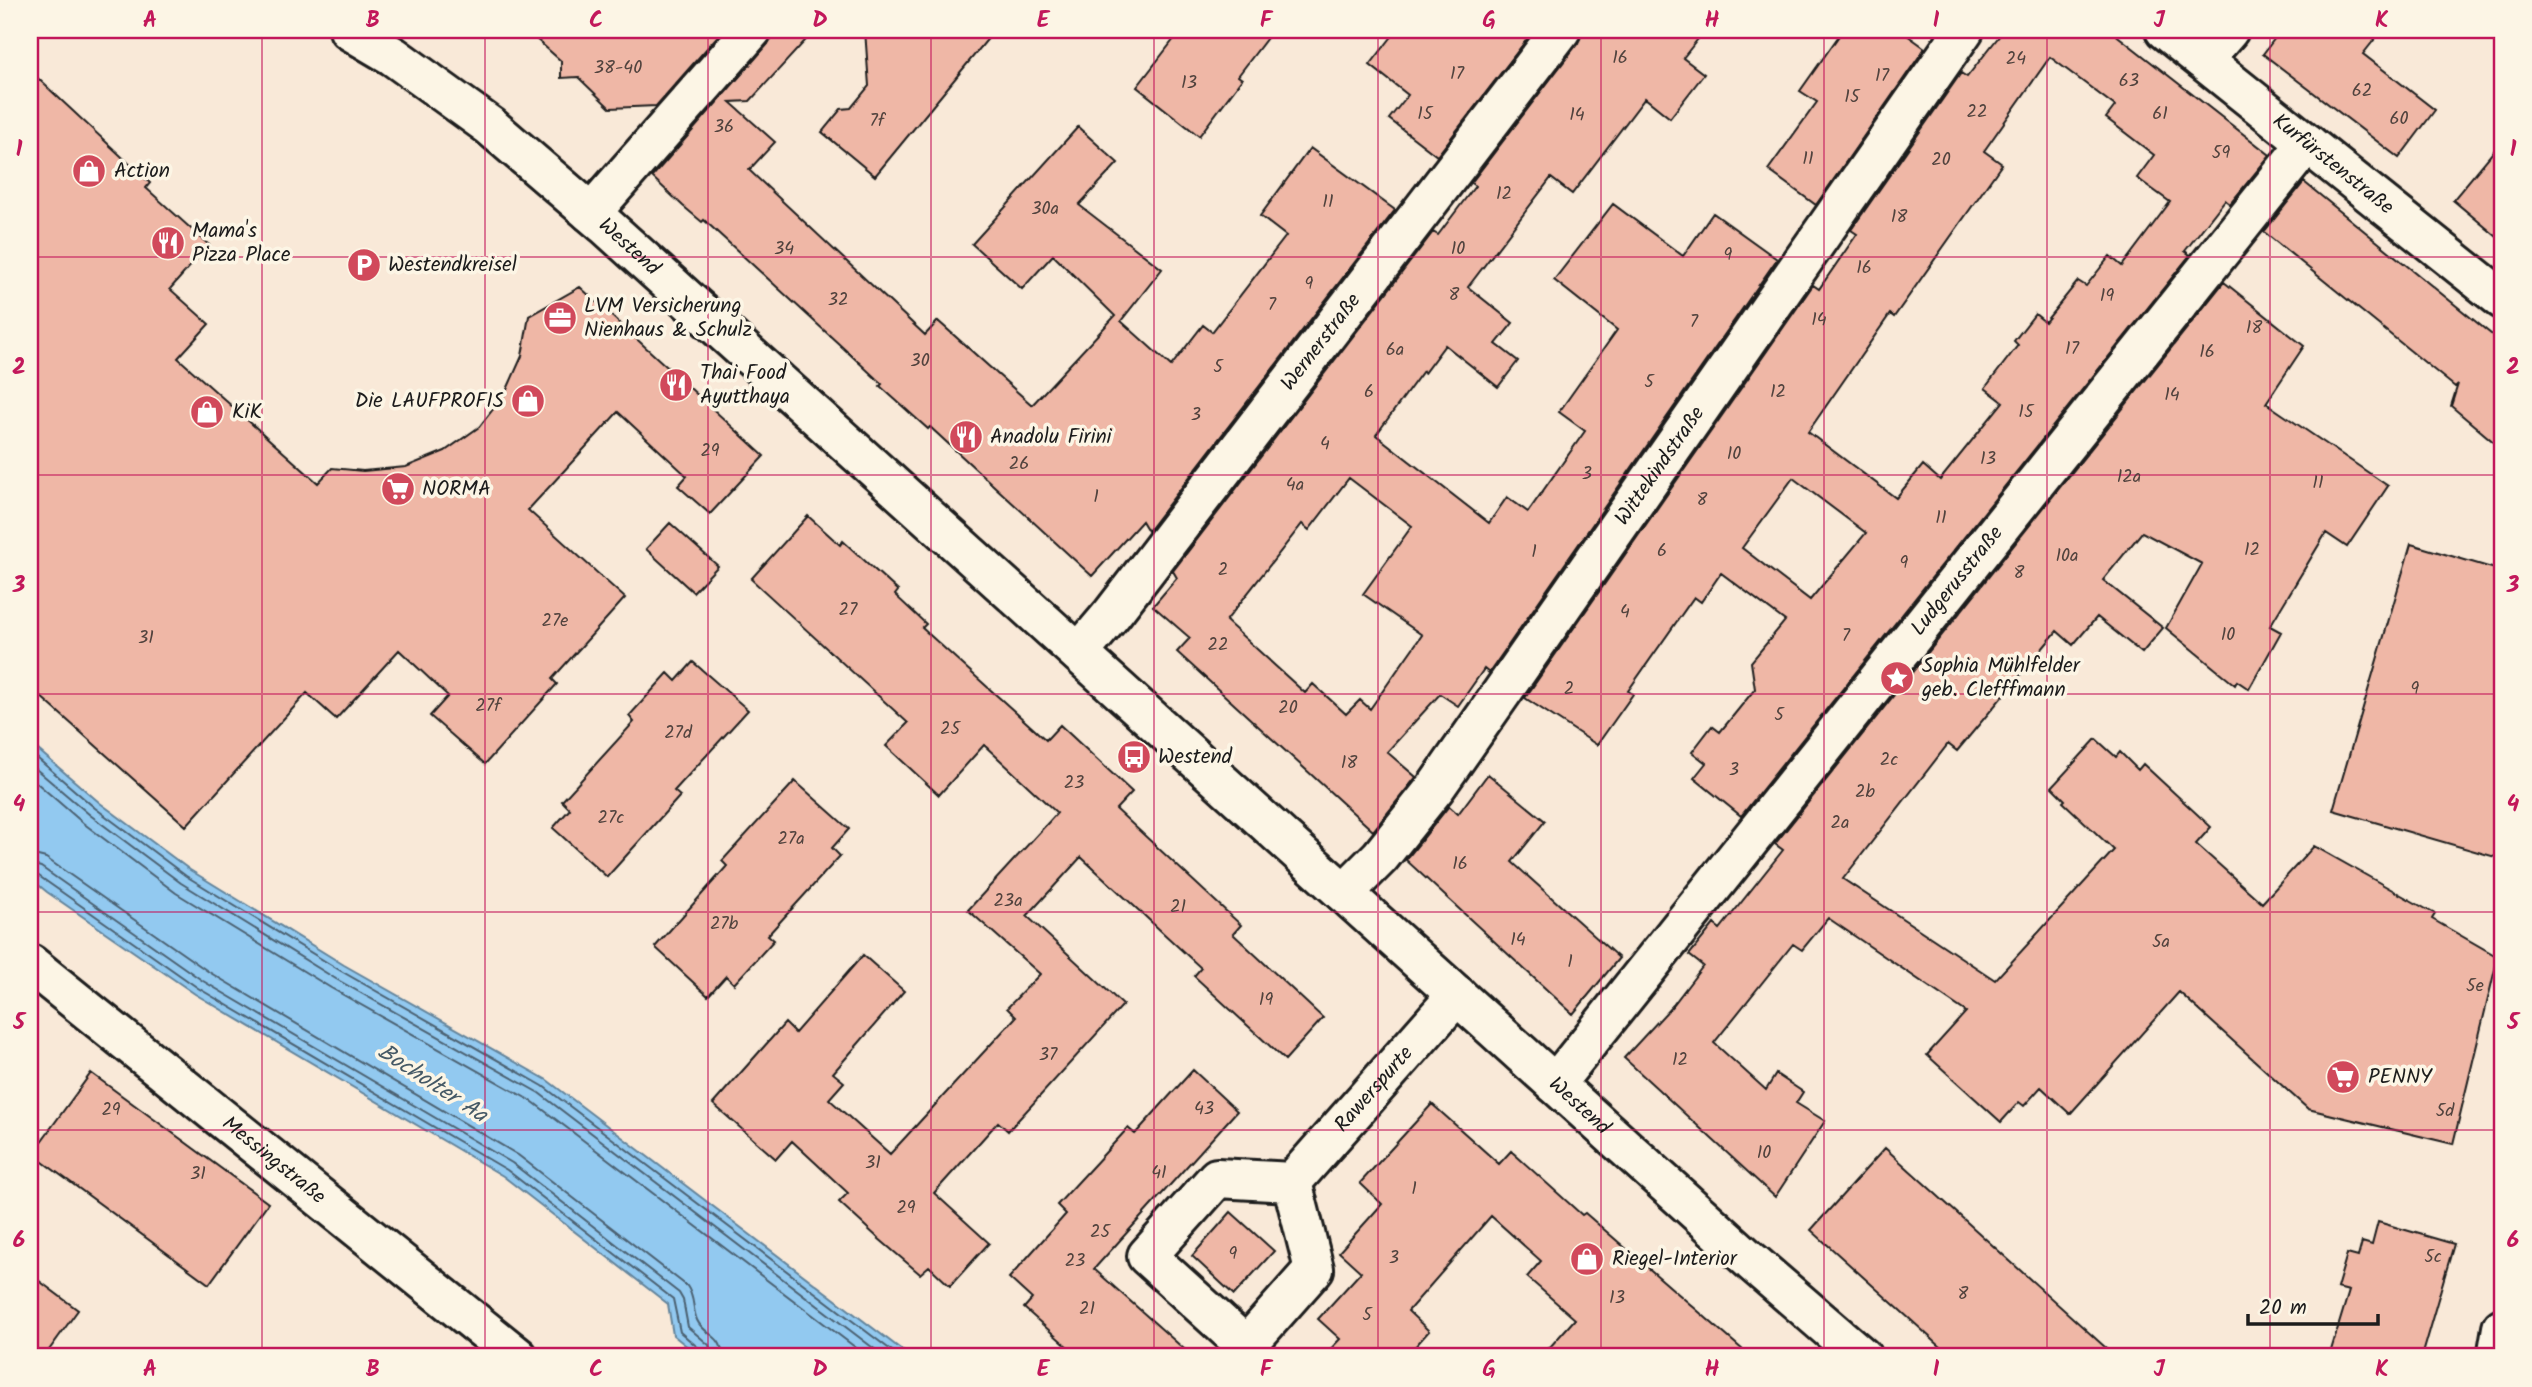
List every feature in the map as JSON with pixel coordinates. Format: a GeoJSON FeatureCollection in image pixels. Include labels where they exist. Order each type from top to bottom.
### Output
{"type":"FeatureCollection","features":[{"type":"Feature","properties":{"kind":"street","name":"Westend"},"geometry":{"type":"LineString","coordinates":[[349,30],[393,56],[490,126],[591,213],[1752,1262],[1862,1357]]}},
{"type":"Feature","properties":{"kind":"street"},"geometry":{"type":"LineString","coordinates":[[591,213],[752,30]]}},
{"type":"Feature","properties":{"kind":"street","name":"Wernerstraße"},"geometry":{"type":"LineString","coordinates":[[1079,653],[1121,603],[1561,30]]}},
{"type":"Feature","properties":{"kind":"street","name":"Wittekindstraße"},"geometry":{"type":"LineString","coordinates":[[1344,893],[1380,857],[1436,788],[1964,30]]}},
{"type":"Feature","properties":{"kind":"street","name":"Kurfürstenstraße"},"geometry":{"type":"LineString","coordinates":[[2165,30],[2502,299]]}},
{"type":"Feature","properties":{"kind":"street"},"geometry":{"type":"LineString","coordinates":[[2203,60],[2229,30]]}},
{"type":"Feature","properties":{"kind":"street","name":"Ludgerusstraße"},"geometry":{"type":"LineString","coordinates":[[1555,1084],[2307,142]]}},
{"type":"Feature","properties":{"kind":"street","name":"Messingstraße"},"geometry":{"type":"LineString","coordinates":[[30,964],[518,1357]]}},
{"type":"Feature","properties":{"kind":"street","name":"Rawerspurte"},"geometry":{"type":"LineString","coordinates":[[1292,1182],[1457,995]]}},
{"type":"Feature","properties":{"kind":"street"},"geometry":{"type":"LineString","coordinates":[[1217,1178],[1292,1182],[1314,1269],[1246,1346],[1147,1256],[1217,1178]]}},
{"type":"Feature","properties":{"kind":"street"},"geometry":{"type":"LineString","coordinates":[[2497,1357],[2502,1328]]}},
{"type":"Feature","properties":{"kind":"water","name":"Bocholter Aa"},"geometry":{"type":"Polygon","coordinates":[[[30,743],[100,803],[190,870],[344,965],[547,1080],[911,1357],[700,1357],[673,1335],[668,1304],[503,1176],[195,994],[30,878],[30,743]]]}},
{"type":"Feature","properties":{"kind":"building"},"geometry":{"type":"Polygon","coordinates":[[[526,30],[723,30],[656,106],[610,108],[578,77],[561,78],[561,61],[526,30]]]}},
{"type":"Feature","properties":{"kind":"building"},"geometry":{"type":"Polygon","coordinates":[[[773,30],[815,30],[750,101],[730,102],[775,142],[749,170],[925,335],[938,321],[1032,405],[1115,316],[1053,255],[1022,289],[972,244],[1078,127],[1118,163],[1079,205],[1162,269],[1121,321],[1171,366],[1203,325],[1212,332],[1286,236],[1260,216],[1310,148],[1395,210],[1148,531],[1142,521],[1092,576],[930,427],[928,429],[880,386],[882,384],[704,220],[702,222],[652,177],[768,44],[773,30]]]}},
{"type":"Feature","properties":{"kind":"building"},"geometry":{"type":"Polygon","coordinates":[[[865,30],[995,30],[875,176],[822,132],[841,109],[851,108],[869,86],[865,30]]]}},
{"type":"Feature","properties":{"kind":"building"},"geometry":{"type":"Polygon","coordinates":[[[1181,30],[1273,30],[1238,76],[1242,79],[1199,136],[1137,87],[1181,30]]]}},
{"type":"Feature","properties":{"kind":"building"},"geometry":{"type":"Polygon","coordinates":[[[1397,30],[1534,30],[1437,156],[1389,119],[1408,95],[1370,65],[1397,30]]]}},
{"type":"Feature","properties":{"kind":"building"},"geometry":{"type":"Polygon","coordinates":[[[1582,30],[1705,30],[1683,58],[1704,74],[1670,118],[1645,98],[1572,194],[1551,178],[1468,287],[1513,323],[1496,344],[1518,361],[1498,387],[1445,345],[1376,435],[1489,523],[1507,497],[1528,512],[1585,431],[1559,412],[1617,330],[1554,280],[1613,204],[1683,256],[1713,213],[1777,259],[1489,673],[1484,669],[1458,706],[1440,694],[1387,752],[1416,777],[1373,831],[1177,652],[1190,638],[1153,606],[1177,578],[1173,571],[1433,232],[1438,235],[1475,186],[1471,183],[1578,43],[1582,30]],[[1349,478],[1309,530],[1302,524],[1226,621],[1305,693],[1313,684],[1346,714],[1360,700],[1370,709],[1422,635],[1363,594],[1412,526],[1349,478]]]}},
{"type":"Feature","properties":{"kind":"building"},"geometry":{"type":"Polygon","coordinates":[[[1843,30],[1900,30],[1925,48],[1816,205],[1768,170],[1817,102],[1800,91],[1843,30]]]}},
{"type":"Feature","properties":{"kind":"building"},"geometry":{"type":"Polygon","coordinates":[[[2004,30],[2110,30],[2270,155],[2230,204],[2225,200],[2185,251],[2190,255],[1741,816],[1694,778],[1706,763],[1692,752],[1712,726],[1720,732],[1755,689],[1751,662],[1785,621],[1721,573],[1701,602],[1694,597],[1628,691],[1633,694],[1597,745],[1525,698],[1813,285],[1819,289],[1857,234],[1851,230],[1961,73],[1967,77],[2004,30]],[[2050,57],[1984,151],[2002,164],[1894,317],[1890,314],[1808,432],[1896,498],[1923,465],[1940,480],[2003,402],[1985,388],[2018,345],[2014,341],[2035,314],[2045,322],[2078,281],[2086,286],[2110,256],[2122,266],[2170,202],[2137,178],[2154,155],[2106,118],[2115,106],[2050,57]],[[1793,478],[1742,548],[1810,600],[1866,533],[1793,478]]]}},
{"type":"Feature","properties":{"kind":"building"},"geometry":{"type":"Polygon","coordinates":[[[2281,30],[2382,30],[2363,54],[2435,110],[2399,158],[2263,54],[2281,30]]]}},
{"type":"Feature","properties":{"kind":"building"},"geometry":{"type":"Polygon","coordinates":[[[30,71],[150,183],[146,188],[209,245],[170,289],[209,324],[178,358],[318,483],[332,468],[363,471],[406,467],[445,451],[479,427],[505,394],[522,356],[529,316],[580,287],[764,456],[710,514],[678,486],[687,476],[618,412],[528,510],[625,598],[552,679],[557,684],[485,764],[430,716],[448,696],[399,650],[336,719],[307,693],[186,826],[30,687],[30,71]]]}},
{"type":"Feature","properties":{"kind":"building"},"geometry":{"type":"Polygon","coordinates":[[[2502,141],[2502,241],[2453,200],[2502,141]]]}},
{"type":"Feature","properties":{"kind":"building"},"geometry":{"type":"Polygon","coordinates":[[[2304,182],[2502,343],[2502,449],[2451,406],[2458,384],[2455,387],[2264,232],[2304,182]]]}},
{"type":"Feature","properties":{"kind":"building"},"geometry":{"type":"Polygon","coordinates":[[[2224,282],[2304,346],[2266,403],[2388,486],[2347,547],[2326,533],[2270,626],[2281,632],[2249,689],[2237,681],[2235,685],[2166,628],[2202,564],[2142,532],[2103,580],[2163,628],[2142,653],[2097,617],[2073,645],[2057,631],[1957,751],[1948,744],[1843,879],[1995,980],[2114,850],[2063,802],[2065,800],[2052,787],[2096,739],[2116,757],[2120,752],[2138,770],[2143,764],[2211,827],[2196,844],[2262,903],[2314,846],[2435,914],[2432,919],[2498,957],[2453,1144],[2308,1109],[2179,992],[2070,1114],[2041,1087],[2024,1106],[2019,1102],[2001,1122],[1927,1055],[1966,1012],[1828,918],[1802,950],[1793,944],[1714,1043],[1766,1090],[1776,1074],[1803,1092],[1796,1103],[1825,1121],[1775,1197],[1624,1058],[1673,1005],[1703,966],[1689,955],[1714,924],[1720,929],[1783,850],[1775,844],[2224,282]]]}},
{"type":"Feature","properties":{"kind":"building"},"geometry":{"type":"Polygon","coordinates":[[[808,516],[840,545],[843,541],[898,591],[895,595],[926,624],[922,628],[1046,740],[1060,725],[1132,792],[1116,809],[1241,925],[1233,934],[1323,1018],[1285,1060],[1194,976],[1201,968],[1081,857],[1027,916],[1123,1005],[1008,1131],[998,1122],[934,1193],[989,1243],[950,1286],[929,1266],[920,1274],[878,1238],[839,1202],[848,1193],[792,1141],[776,1159],[713,1104],[785,1023],[795,1033],[863,955],[904,991],[833,1073],[844,1082],[829,1099],[890,1154],[1016,1017],[1007,1008],[1040,974],[968,910],[1057,813],[984,745],[939,795],[886,746],[908,723],[751,579],[808,516]]]}},
{"type":"Feature","properties":{"kind":"building"},"geometry":{"type":"Polygon","coordinates":[[[670,523],[718,566],[693,592],[646,549],[670,523]]]}},
{"type":"Feature","properties":{"kind":"building"},"geometry":{"type":"Polygon","coordinates":[[[2411,544],[2502,571],[2502,859],[2333,810],[2411,544]]]}},
{"type":"Feature","properties":{"kind":"building"},"geometry":{"type":"Polygon","coordinates":[[[693,662],[748,710],[674,791],[680,796],[607,877],[553,828],[570,809],[562,801],[634,722],[629,716],[668,673],[676,681],[693,662]]]}},
{"type":"Feature","properties":{"kind":"building"},"geometry":{"type":"Polygon","coordinates":[[[1488,774],[1545,821],[1512,862],[1619,958],[1573,1014],[1406,860],[1449,806],[1458,814],[1488,774]]]}},
{"type":"Feature","properties":{"kind":"building"},"geometry":{"type":"Polygon","coordinates":[[[795,781],[849,829],[832,848],[840,856],[768,935],[774,940],[734,984],[726,976],[708,996],[655,947],[727,866],[722,861],[795,781]]]}},
{"type":"Feature","properties":{"kind":"building"},"geometry":{"type":"Polygon","coordinates":[[[1193,1070],[1237,1111],[1094,1269],[1193,1357],[1079,1357],[1024,1308],[1032,1299],[1009,1278],[1066,1214],[1057,1205],[1128,1128],[1135,1134],[1193,1070]]]}},
{"type":"Feature","properties":{"kind":"building"},"geometry":{"type":"Polygon","coordinates":[[[91,1073],[268,1203],[209,1284],[32,1154],[91,1073]]]}},
{"type":"Feature","properties":{"kind":"building"},"geometry":{"type":"Polygon","coordinates":[[[1432,1104],[1499,1164],[1511,1151],[1582,1215],[1585,1213],[1751,1357],[1541,1357],[1575,1319],[1527,1277],[1541,1261],[1491,1216],[1408,1311],[1429,1331],[1406,1357],[1323,1357],[1340,1339],[1318,1319],[1361,1272],[1339,1252],[1382,1204],[1360,1183],[1432,1104]]]}},
{"type":"Feature","properties":{"kind":"building"},"geometry":{"type":"Polygon","coordinates":[[[1885,1148],[2116,1357],[1952,1357],[1811,1230],[1885,1148]]]}},
{"type":"Feature","properties":{"kind":"building"},"geometry":{"type":"Polygon","coordinates":[[[1231,1212],[1274,1251],[1234,1295],[1192,1256],[1231,1212]]]}},
{"type":"Feature","properties":{"kind":"building"},"geometry":{"type":"Polygon","coordinates":[[[2378,1222],[2454,1244],[2421,1357],[2329,1357],[2349,1291],[2337,1288],[2347,1254],[2358,1257],[2362,1242],[2372,1245],[2378,1222]]]}},
{"type":"Feature","properties":{"kind":"building"},"geometry":{"type":"Polygon","coordinates":[[[30,1274],[78,1310],[44,1357],[30,1357],[30,1274]]]}},
{"type":"Feature","properties":{"kind":"place","name":"Action"},"geometry":{"type":"Point","coordinates":[89,171]}},
{"type":"Feature","properties":{"kind":"place","name":"Mama's Pizza Place"},"geometry":{"type":"Point","coordinates":[168,243]}},
{"type":"Feature","properties":{"kind":"place","name":"Westendkreisel"},"geometry":{"type":"Point","coordinates":[364,265]}},
{"type":"Feature","properties":{"kind":"place","name":"LVM Versicherung Nienhaus & Schulz"},"geometry":{"type":"Point","coordinates":[560,318]}},
{"type":"Feature","properties":{"kind":"place","name":"Thai Food Ayutthaya"},"geometry":{"type":"Point","coordinates":[676,385]}},
{"type":"Feature","properties":{"kind":"place","name":"Die LAUFPROFIS"},"geometry":{"type":"Point","coordinates":[528,401]}},
{"type":"Feature","properties":{"kind":"place","name":"KiK"},"geometry":{"type":"Point","coordinates":[207,412]}},
{"type":"Feature","properties":{"kind":"place","name":"Anadolu Firini"},"geometry":{"type":"Point","coordinates":[966,437]}},
{"type":"Feature","properties":{"kind":"place","name":"NORMA"},"geometry":{"type":"Point","coordinates":[398,489]}},
{"type":"Feature","properties":{"kind":"place","name":"Sophia Mühlfelder geb. Clefffmann"},"geometry":{"type":"Point","coordinates":[1897,678]}},
{"type":"Feature","properties":{"kind":"place","name":"Westend"},"geometry":{"type":"Point","coordinates":[1134,757]}},
{"type":"Feature","properties":{"kind":"place","name":"PENNY"},"geometry":{"type":"Point","coordinates":[2343,1077]}},
{"type":"Feature","properties":{"kind":"place","name":"Riegel-Interior"},"geometry":{"type":"Point","coordinates":[1587,1259]}}]}
